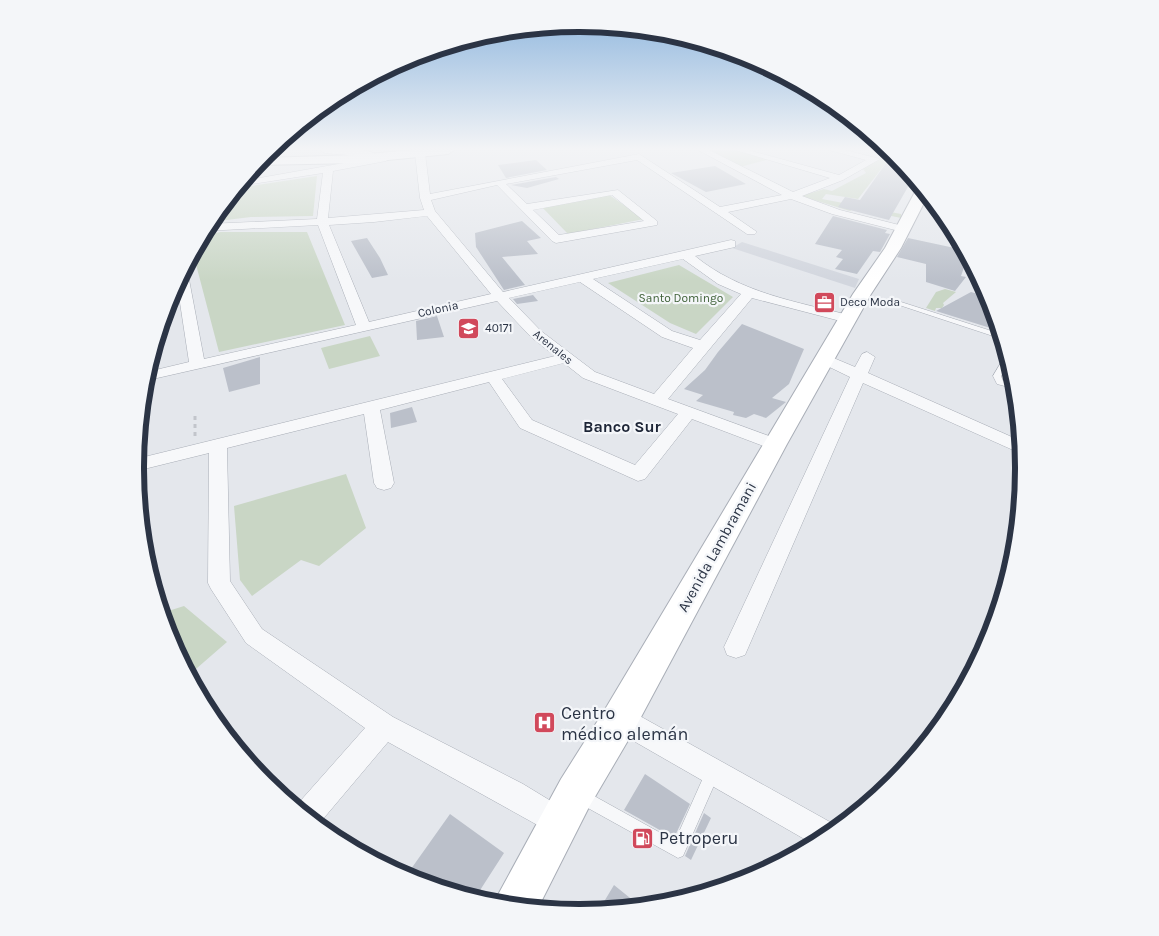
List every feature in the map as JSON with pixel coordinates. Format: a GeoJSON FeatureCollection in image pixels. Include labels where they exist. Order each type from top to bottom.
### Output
{"type":"FeatureCollection","features":[{"type":"Feature","properties":{"kind":"main road","name":"Avenida Lambramani"},"geometry":{"type":"LineString","coordinates":[[519,899],[567,808],[620,720],[774,444],[848,319],[878,274],[920,196]]}},
{"type":"Feature","properties":{"kind":"street"},"geometry":{"type":"LineString","coordinates":[[325,194],[322,221],[364,326]]}},
{"type":"Feature","properties":{"kind":"street","name":"Arenales"},"geometry":{"type":"LineString","coordinates":[[425,194],[430,212],[499,296],[536,334],[589,375],[774,444]]}},
{"type":"Feature","properties":{"kind":"street"},"geometry":{"type":"LineString","coordinates":[[425,198],[445,194]]}},
{"type":"Feature","properties":{"kind":"street"},"geometry":{"type":"LineString","coordinates":[[510,194],[556,239],[653,223],[616,194]]}},
{"type":"Feature","properties":{"kind":"street"},"geometry":{"type":"LineString","coordinates":[[524,208],[605,194]]}},
{"type":"Feature","properties":{"kind":"street"},"geometry":{"type":"LineString","coordinates":[[695,194],[751,232]]}},
{"type":"Feature","properties":{"kind":"street"},"geometry":{"type":"LineString","coordinates":[[787,194],[836,212],[903,228]]}},
{"type":"Feature","properties":{"kind":"street"},"geometry":{"type":"LineString","coordinates":[[720,210],[798,194]]}},
{"type":"Feature","properties":{"kind":"street"},"geometry":{"type":"LineString","coordinates":[[216,227],[306,221],[394,219],[430,212]]}},
{"type":"Feature","properties":{"kind":"street","name":"Colonia"},"geometry":{"type":"LineString","coordinates":[[154,374],[499,296],[687,256],[731,244]]}},
{"type":"Feature","properties":{"kind":"street"},"geometry":{"type":"LineString","coordinates":[[687,256],[696,264],[749,293],[848,319]]}},
{"type":"Feature","properties":{"kind":"street"},"geometry":{"type":"LineString","coordinates":[[582,278],[667,334],[703,346]]}},
{"type":"Feature","properties":{"kind":"street"},"geometry":{"type":"LineString","coordinates":[[184,286],[197,365]]}},
{"type":"Feature","properties":{"kind":"street"},"geometry":{"type":"LineString","coordinates":[[657,401],[749,293]]}},
{"type":"Feature","properties":{"kind":"street"},"geometry":{"type":"LineString","coordinates":[[144,463],[567,358]]}},
{"type":"Feature","properties":{"kind":"street"},"geometry":{"type":"LineString","coordinates":[[824,359],[863,365],[1014,444]]}},
{"type":"Feature","properties":{"kind":"street"},"geometry":{"type":"LineString","coordinates":[[736,647],[863,365]]}},
{"type":"Feature","properties":{"kind":"street"},"geometry":{"type":"LineString","coordinates":[[493,377],[526,424],[638,474],[688,413]]}},
{"type":"Feature","properties":{"kind":"street"},"geometry":{"type":"LineString","coordinates":[[371,406],[384,483]]}},
{"type":"Feature","properties":{"kind":"street"},"geometry":{"type":"LineString","coordinates":[[218,444],[219,583],[254,636],[384,726],[513,794],[567,808]]}},
{"type":"Feature","properties":{"kind":"street"},"geometry":{"type":"LineString","coordinates":[[620,720],[713,770],[819,831]]}},
{"type":"Feature","properties":{"kind":"street"},"geometry":{"type":"LineString","coordinates":[[310,811],[384,726]]}},
{"type":"Feature","properties":{"kind":"lane"},"geometry":{"type":"LineString","coordinates":[[900,304],[994,334]]}},
{"type":"Feature","properties":{"kind":"lane"},"geometry":{"type":"LineString","coordinates":[[1003,366],[997,376],[1000,382],[1007,385]]}},
{"type":"Feature","properties":{"kind":"lane"},"geometry":{"type":"LineString","coordinates":[[567,808],[678,851],[713,770]]}},
{"type":"Feature","properties":{"kind":"shaded area"},"geometry":{"type":"Polygon","coordinates":[[[742,242],[859,279],[855,288],[732,248],[742,242]]]}},
{"type":"Feature","properties":{"kind":"green space"},"geometry":{"type":"Polygon","coordinates":[[[242,194],[315,194],[313,216],[251,217],[221,221],[242,194]]]}},
{"type":"Feature","properties":{"kind":"green space"},"geometry":{"type":"Polygon","coordinates":[[[595,194],[607,194],[644,219],[568,234],[538,203],[595,194]]]}},
{"type":"Feature","properties":{"kind":"green space"},"geometry":{"type":"Polygon","coordinates":[[[809,194],[862,194],[858,199],[826,194],[822,199],[901,214],[901,218],[854,208],[850,211],[801,196],[809,194]]]}},
{"type":"Feature","properties":{"kind":"green space"},"geometry":{"type":"Polygon","coordinates":[[[307,232],[345,325],[219,352],[195,263],[212,233],[307,232]]]}},
{"type":"Feature","properties":{"kind":"green space","name":"Santo Domingo"},"geometry":{"type":"Polygon","coordinates":[[[679,265],[733,297],[696,334],[670,323],[608,283],[679,265]]]}},
{"type":"Feature","properties":{"kind":"green space"},"geometry":{"type":"Polygon","coordinates":[[[945,289],[956,292],[943,303],[942,308],[936,308],[935,311],[926,308],[936,292],[945,289]]]}},
{"type":"Feature","properties":{"kind":"green space"},"geometry":{"type":"Polygon","coordinates":[[[370,336],[380,356],[329,369],[321,348],[370,336]]]}},
{"type":"Feature","properties":{"kind":"green space"},"geometry":{"type":"Polygon","coordinates":[[[346,474],[366,528],[319,566],[301,560],[252,596],[240,580],[234,506],[346,474]]]}},
{"type":"Feature","properties":{"kind":"green space"},"geometry":{"type":"Polygon","coordinates":[[[184,606],[227,642],[194,671],[168,611],[184,606]]]}},
{"type":"Feature","properties":{"kind":"building"},"geometry":{"type":"Polygon","coordinates":[[[864,194],[904,194],[889,220],[838,207],[845,197],[860,200],[864,194]]]}},
{"type":"Feature","properties":{"kind":"building"},"geometry":{"type":"Polygon","coordinates":[[[833,216],[887,230],[885,233],[890,234],[880,252],[873,251],[857,274],[835,269],[843,259],[836,257],[842,250],[815,244],[833,216]]]}},
{"type":"Feature","properties":{"kind":"building"},"geometry":{"type":"Polygon","coordinates":[[[522,221],[541,238],[527,241],[538,254],[502,257],[525,285],[504,290],[476,247],[475,233],[522,221]]]}},
{"type":"Feature","properties":{"kind":"building"},"geometry":{"type":"Polygon","coordinates":[[[367,238],[388,275],[372,278],[351,241],[367,238]]]}},
{"type":"Feature","properties":{"kind":"building"},"geometry":{"type":"Polygon","coordinates":[[[908,238],[956,248],[965,265],[961,276],[966,277],[955,291],[926,282],[926,264],[897,257],[908,238]]]}},
{"type":"Feature","properties":{"kind":"building"},"geometry":{"type":"Polygon","coordinates":[[[971,292],[979,294],[992,329],[936,311],[971,292]]]}},
{"type":"Feature","properties":{"kind":"building"},"geometry":{"type":"Polygon","coordinates":[[[533,295],[538,301],[517,304],[513,299],[533,295]]]}},
{"type":"Feature","properties":{"kind":"building"},"geometry":{"type":"Polygon","coordinates":[[[437,316],[444,337],[417,340],[416,321],[437,316]]]}},
{"type":"Feature","properties":{"kind":"building"},"geometry":{"type":"Polygon","coordinates":[[[742,324],[804,349],[789,384],[772,398],[786,402],[766,418],[754,414],[746,418],[733,415],[734,412],[696,401],[703,395],[684,389],[705,370],[742,324]]]}},
{"type":"Feature","properties":{"kind":"building"},"geometry":{"type":"Polygon","coordinates":[[[260,357],[260,384],[229,392],[223,368],[260,357]]]}},
{"type":"Feature","properties":{"kind":"building"},"geometry":{"type":"Polygon","coordinates":[[[412,407],[417,422],[391,428],[390,413],[412,407]]]}},
{"type":"Feature","properties":{"kind":"building"},"geometry":{"type":"Polygon","coordinates":[[[645,774],[690,804],[674,838],[624,810],[645,774]]]}},
{"type":"Feature","properties":{"kind":"building"},"geometry":{"type":"Polygon","coordinates":[[[704,813],[711,818],[691,860],[685,856],[704,813]]]}},
{"type":"Feature","properties":{"kind":"building"},"geometry":{"type":"Polygon","coordinates":[[[450,814],[504,853],[479,892],[411,869],[450,814]]]}},
{"type":"Feature","properties":{"kind":"building"},"geometry":{"type":"Polygon","coordinates":[[[614,885],[633,900],[608,903],[603,903],[614,885]]]}},
{"type":"Feature","properties":{"kind":"place","name":"Deco Moda"},"geometry":{"type":"Point","coordinates":[824,302]}},
{"type":"Feature","properties":{"kind":"place","name":"40171"},"geometry":{"type":"Point","coordinates":[469,328]}},
{"type":"Feature","properties":{"kind":"place","name":"Centro médico alemán"},"geometry":{"type":"Point","coordinates":[545,723]}},
{"type":"Feature","properties":{"kind":"place","name":"Petroperu"},"geometry":{"type":"Point","coordinates":[643,838]}},
{"type":"Feature","properties":{"kind":"district","name":"Banco Sur"},"geometry":{"type":"Point","coordinates":[622,426]}}]}
